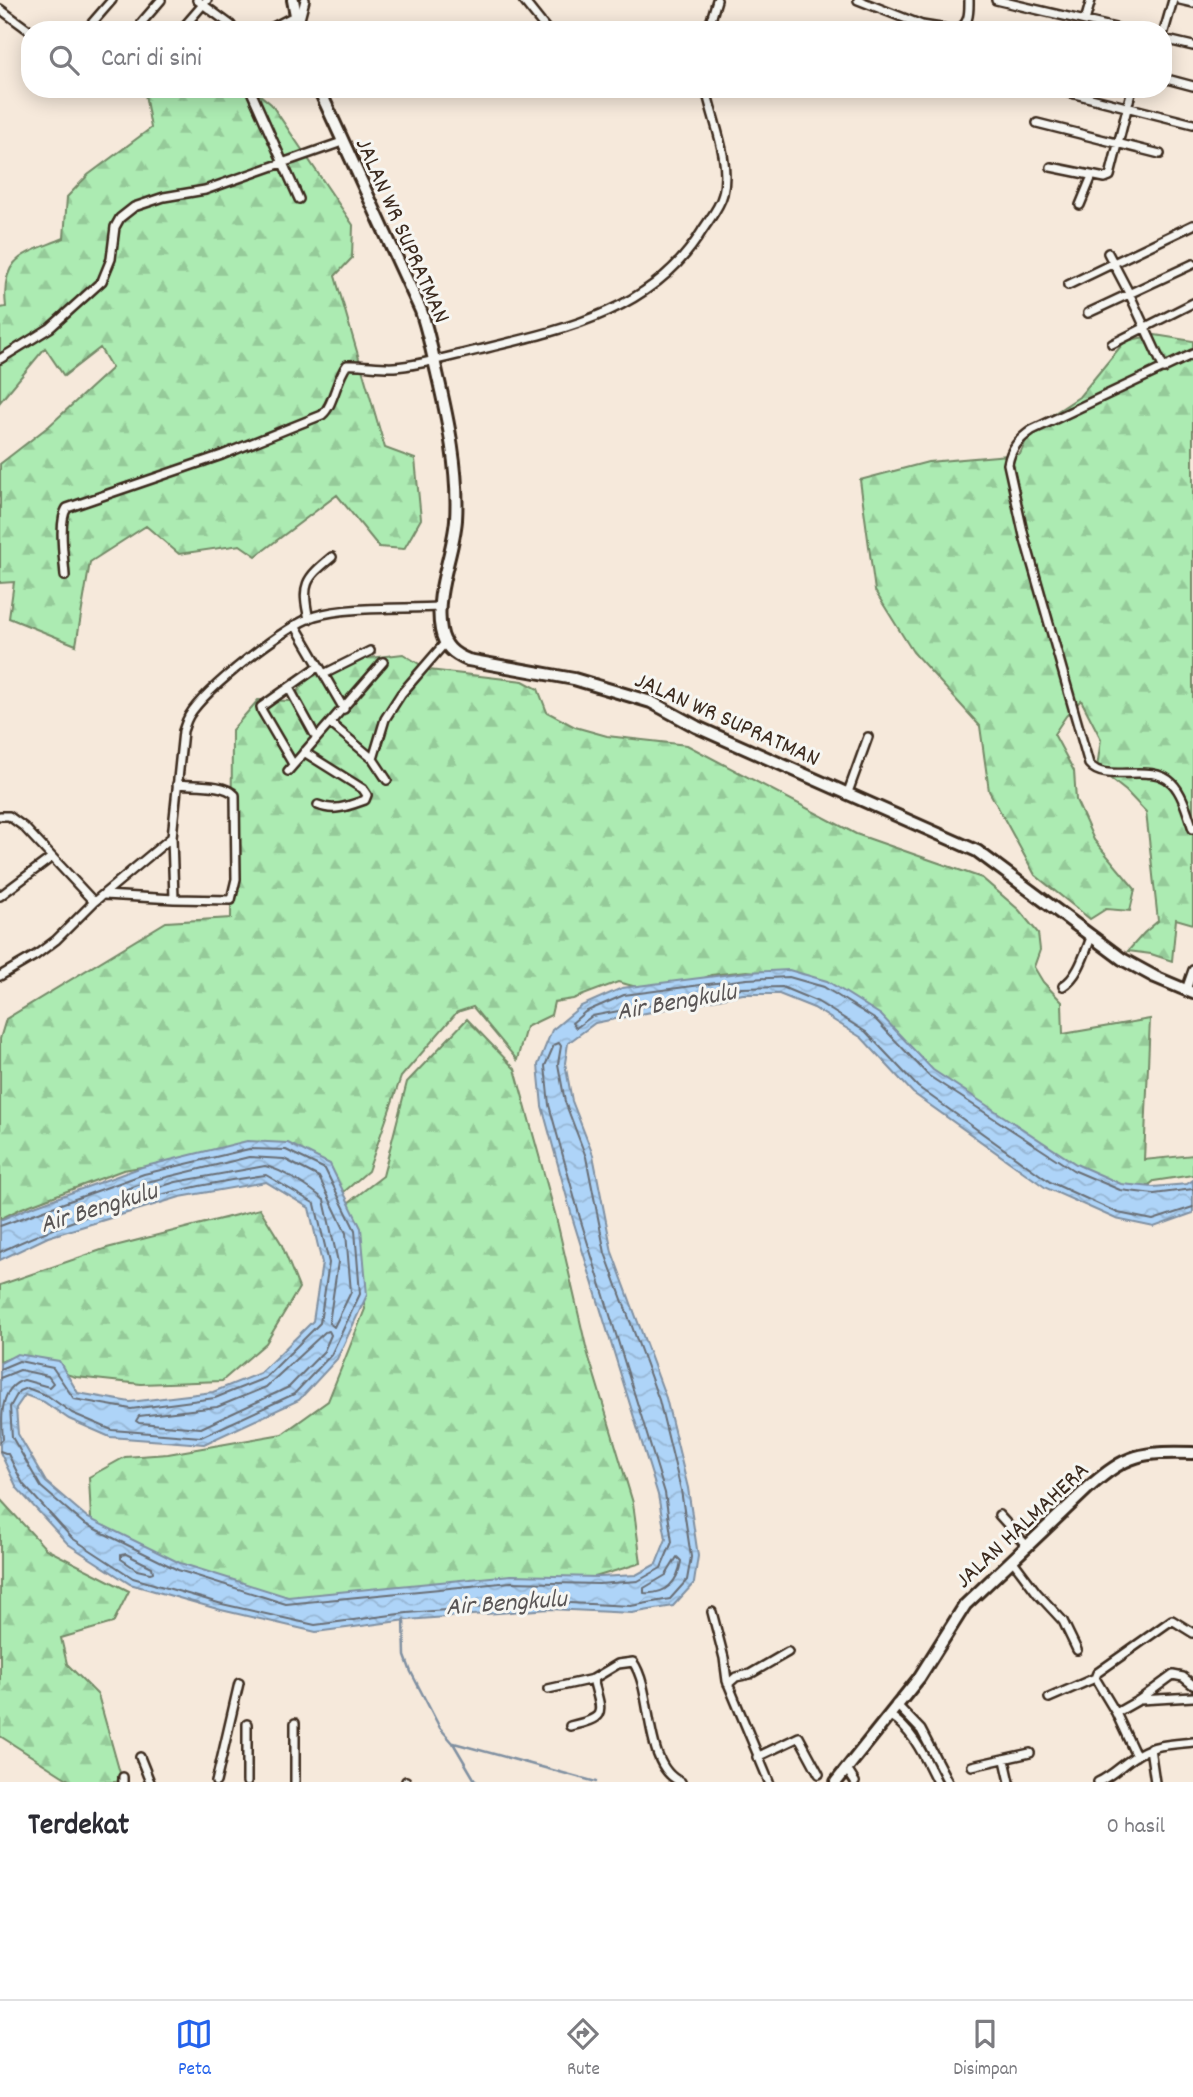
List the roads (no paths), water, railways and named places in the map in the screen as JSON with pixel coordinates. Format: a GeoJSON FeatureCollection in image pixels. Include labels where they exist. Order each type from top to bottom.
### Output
{"type":"FeatureCollection","features":[{"type":"Feature","properties":{"kind":"main road"},"geometry":{"type":"LineString","coordinates":[[293,0],[297,21]]}},
{"type":"Feature","properties":{"kind":"main road","name":"JALAN WR SUPRATMAN"},"geometry":{"type":"LineString","coordinates":[[323,98],[421,311],[449,426],[456,495],[455,537],[439,607],[445,643],[457,655],[468,660],[574,679],[651,702],[697,727],[977,851],[1137,968],[1189,992]]}},
{"type":"Feature","properties":{"kind":"main road","name":"JALAN HALMAHERA"},"geometry":{"type":"LineString","coordinates":[[836,1782],[919,1678],[965,1605],[1088,1488],[1119,1463],[1141,1454],[1193,1453]]}},
{"type":"Feature","properties":{"kind":"street"},"geometry":{"type":"LineString","coordinates":[[94,21],[111,0]]}},
{"type":"Feature","properties":{"kind":"street"},"geometry":{"type":"LineString","coordinates":[[143,21],[161,0]]}},
{"type":"Feature","properties":{"kind":"street"},"geometry":{"type":"LineString","coordinates":[[299,21],[305,0]]}},
{"type":"Feature","properties":{"kind":"street"},"geometry":{"type":"LineString","coordinates":[[523,0],[540,21]]}},
{"type":"Feature","properties":{"kind":"street"},"geometry":{"type":"LineString","coordinates":[[711,21],[717,0]]}},
{"type":"Feature","properties":{"kind":"street"},"geometry":{"type":"LineString","coordinates":[[858,0],[912,21]]}},
{"type":"Feature","properties":{"kind":"street"},"geometry":{"type":"LineString","coordinates":[[967,21],[970,0]]}},
{"type":"Feature","properties":{"kind":"street"},"geometry":{"type":"LineString","coordinates":[[996,0],[1085,21],[1091,0]]}},
{"type":"Feature","properties":{"kind":"street"},"geometry":{"type":"LineString","coordinates":[[1167,21],[1173,0]]}},
{"type":"Feature","properties":{"kind":"street"},"geometry":{"type":"LineString","coordinates":[[1180,0],[1193,3]]}},
{"type":"Feature","properties":{"kind":"street"},"geometry":{"type":"LineString","coordinates":[[188,21],[202,1],[226,21]]}},
{"type":"Feature","properties":{"kind":"street"},"geometry":{"type":"LineString","coordinates":[[0,9],[21,24]]}},
{"type":"Feature","properties":{"kind":"street"},"geometry":{"type":"LineString","coordinates":[[1172,40],[1193,46]]}},
{"type":"Feature","properties":{"kind":"street"},"geometry":{"type":"LineString","coordinates":[[1172,80],[1193,86]]}},
{"type":"Feature","properties":{"kind":"street"},"geometry":{"type":"LineString","coordinates":[[254,98],[299,199]]}},
{"type":"Feature","properties":{"kind":"street"},"geometry":{"type":"LineString","coordinates":[[65,576],[63,515],[67,508],[211,459],[323,415],[346,365],[394,367],[532,338],[603,314],[635,299],[664,278],[697,240],[723,195],[723,160],[708,98]]}},
{"type":"Feature","properties":{"kind":"street"},"geometry":{"type":"LineString","coordinates":[[1090,98],[1193,124]]}},
{"type":"Feature","properties":{"kind":"street"},"geometry":{"type":"LineString","coordinates":[[1051,167],[1105,178],[1110,176],[1130,98]]}},
{"type":"Feature","properties":{"kind":"street"},"geometry":{"type":"LineString","coordinates":[[1037,123],[1160,154]]}},
{"type":"Feature","properties":{"kind":"street"},"geometry":{"type":"LineString","coordinates":[[0,359],[50,328],[102,281],[111,258],[116,227],[127,212],[153,200],[205,190],[342,142]]}},
{"type":"Feature","properties":{"kind":"street"},"geometry":{"type":"LineString","coordinates":[[1080,205],[1092,176]]}},
{"type":"Feature","properties":{"kind":"street"},"geometry":{"type":"LineString","coordinates":[[1068,285],[1193,225]]}},
{"type":"Feature","properties":{"kind":"street"},"geometry":{"type":"LineString","coordinates":[[1108,253],[1164,369]]}},
{"type":"Feature","properties":{"kind":"street"},"geometry":{"type":"LineString","coordinates":[[1088,313],[1193,264]]}},
{"type":"Feature","properties":{"kind":"street"},"geometry":{"type":"LineString","coordinates":[[1112,344],[1193,303]]}},
{"type":"Feature","properties":{"kind":"street"},"geometry":{"type":"LineString","coordinates":[[1193,354],[1032,430],[1015,444],[1008,464],[1024,536],[1088,764],[1099,772],[1151,773],[1163,777],[1172,783],[1181,796],[1193,829]]}},
{"type":"Feature","properties":{"kind":"street"},"geometry":{"type":"LineString","coordinates":[[309,619],[305,588],[316,570],[332,557]]}},
{"type":"Feature","properties":{"kind":"street"},"geometry":{"type":"LineString","coordinates":[[174,899],[172,837],[177,784],[183,731],[195,708],[223,680],[295,625],[309,619],[331,612],[439,607]]}},
{"type":"Feature","properties":{"kind":"street"},"geometry":{"type":"LineString","coordinates":[[295,625],[344,709]]}},
{"type":"Feature","properties":{"kind":"street"},"geometry":{"type":"LineString","coordinates":[[373,759],[385,719],[401,694],[445,643]]}},
{"type":"Feature","properties":{"kind":"street"},"geometry":{"type":"LineString","coordinates":[[324,674],[370,651]]}},
{"type":"Feature","properties":{"kind":"street"},"geometry":{"type":"LineString","coordinates":[[288,771],[383,662]]}},
{"type":"Feature","properties":{"kind":"street"},"geometry":{"type":"LineString","coordinates":[[293,764],[261,709],[319,666]]}},
{"type":"Feature","properties":{"kind":"street"},"geometry":{"type":"LineString","coordinates":[[289,688],[316,737]]}},
{"type":"Feature","properties":{"kind":"street"},"geometry":{"type":"LineString","coordinates":[[330,723],[373,759],[387,780]]}},
{"type":"Feature","properties":{"kind":"street"},"geometry":{"type":"LineString","coordinates":[[847,795],[868,737]]}},
{"type":"Feature","properties":{"kind":"street"},"geometry":{"type":"LineString","coordinates":[[304,752],[363,789],[367,795],[365,800],[338,809],[326,809],[317,805]]}},
{"type":"Feature","properties":{"kind":"street"},"geometry":{"type":"LineString","coordinates":[[103,895],[232,899],[236,879],[235,795],[224,789],[177,784]]}},
{"type":"Feature","properties":{"kind":"street"},"geometry":{"type":"LineString","coordinates":[[0,816],[6,814],[15,819],[94,902]]}},
{"type":"Feature","properties":{"kind":"street"},"geometry":{"type":"LineString","coordinates":[[0,976],[56,940],[94,902],[172,837]]}},
{"type":"Feature","properties":{"kind":"street"},"geometry":{"type":"LineString","coordinates":[[0,896],[52,857]]}},
{"type":"Feature","properties":{"kind":"street"},"geometry":{"type":"LineString","coordinates":[[1063,986],[1070,982],[1074,975],[1092,935]]}},
{"type":"Feature","properties":{"kind":"street"},"geometry":{"type":"LineString","coordinates":[[1189,992],[1193,970]]}},
{"type":"Feature","properties":{"kind":"street"},"geometry":{"type":"LineString","coordinates":[[999,1515],[1028,1547]]}},
{"type":"Feature","properties":{"kind":"street"},"geometry":{"type":"LineString","coordinates":[[1013,1560],[1037,1593],[1063,1621],[1077,1650]]}},
{"type":"Feature","properties":{"kind":"street"},"geometry":{"type":"LineString","coordinates":[[712,1612],[728,1684],[769,1782]]}},
{"type":"Feature","properties":{"kind":"street"},"geometry":{"type":"LineString","coordinates":[[1136,1756],[1096,1678],[1097,1673],[1172,1620],[1193,1633]]}},
{"type":"Feature","properties":{"kind":"street"},"geometry":{"type":"LineString","coordinates":[[728,1684],[736,1677],[750,1674],[788,1652]]}},
{"type":"Feature","properties":{"kind":"street"},"geometry":{"type":"LineString","coordinates":[[548,1689],[593,1679],[618,1664],[629,1661],[635,1665],[640,1676],[652,1739],[668,1772],[681,1782]]}},
{"type":"Feature","properties":{"kind":"street"},"geometry":{"type":"LineString","coordinates":[[1116,1713],[1173,1675],[1182,1677],[1193,1685]]}},
{"type":"Feature","properties":{"kind":"street"},"geometry":{"type":"LineString","coordinates":[[1049,1698],[1096,1678]]}},
{"type":"Feature","properties":{"kind":"street"},"geometry":{"type":"LineString","coordinates":[[570,1726],[591,1721],[599,1714],[601,1709],[593,1679]]}},
{"type":"Feature","properties":{"kind":"street"},"geometry":{"type":"LineString","coordinates":[[216,1782],[239,1683]]}},
{"type":"Feature","properties":{"kind":"street"},"geometry":{"type":"LineString","coordinates":[[1139,1700],[1193,1697]]}},
{"type":"Feature","properties":{"kind":"street"},"geometry":{"type":"LineString","coordinates":[[896,1704],[921,1730],[948,1782]]}},
{"type":"Feature","properties":{"kind":"street"},"geometry":{"type":"LineString","coordinates":[[888,1715],[901,1722],[920,1747],[937,1782]]}},
{"type":"Feature","properties":{"kind":"street"},"geometry":{"type":"LineString","coordinates":[[295,1723],[295,1782]]}},
{"type":"Feature","properties":{"kind":"street"},"geometry":{"type":"LineString","coordinates":[[247,1724],[247,1782]]}},
{"type":"Feature","properties":{"kind":"street"},"geometry":{"type":"LineString","coordinates":[[757,1757],[799,1737],[819,1774]]}},
{"type":"Feature","properties":{"kind":"street"},"geometry":{"type":"LineString","coordinates":[[1098,1782],[1111,1777],[1150,1748],[1193,1742]]}},
{"type":"Feature","properties":{"kind":"street"},"geometry":{"type":"LineString","coordinates":[[1150,1748],[1154,1782]]}},
{"type":"Feature","properties":{"kind":"street"},"geometry":{"type":"LineString","coordinates":[[972,1766],[1030,1752]]}},
{"type":"Feature","properties":{"kind":"street"},"geometry":{"type":"LineString","coordinates":[[139,1756],[150,1782]]}},
{"type":"Feature","properties":{"kind":"street"},"geometry":{"type":"LineString","coordinates":[[1004,1760],[1010,1782]]}},
{"type":"Feature","properties":{"kind":"street"},"geometry":{"type":"LineString","coordinates":[[845,1768],[855,1782]]}},
{"type":"Feature","properties":{"kind":"water","name":"Air Bengkulu"},"geometry":{"type":"Polygon","coordinates":[[[789,970],[827,981],[881,1015],[933,1070],[1076,1164],[1121,1184],[1153,1187],[1187,1184],[1193,1180],[1193,1213],[1154,1227],[1116,1219],[1046,1188],[913,1093],[862,1038],[814,1008],[779,994],[743,994],[595,1023],[568,1043],[565,1063],[572,1101],[593,1155],[612,1252],[666,1398],[688,1488],[698,1556],[694,1583],[673,1606],[632,1613],[550,1609],[407,1620],[316,1632],[221,1610],[130,1584],[68,1544],[17,1488],[0,1452],[0,1363],[17,1354],[59,1361],[78,1393],[130,1402],[213,1392],[260,1373],[313,1321],[322,1263],[309,1208],[266,1182],[180,1197],[48,1237],[0,1260],[0,1220],[142,1167],[247,1141],[288,1143],[330,1164],[361,1228],[367,1295],[337,1359],[299,1400],[204,1444],[110,1437],[69,1419],[44,1402],[25,1395],[16,1408],[18,1434],[46,1482],[88,1518],[180,1563],[288,1597],[511,1575],[636,1575],[656,1564],[666,1539],[658,1495],[573,1220],[542,1106],[538,1065],[552,1030],[581,1006],[622,988],[747,972],[789,970]]]}},
{"type":"Feature","properties":{"kind":"waterway"},"geometry":{"type":"LineString","coordinates":[[404,1619],[405,1656],[411,1672],[440,1728],[453,1743],[476,1782]]}},
{"type":"Feature","properties":{"kind":"waterway"},"geometry":{"type":"LineString","coordinates":[[454,1743],[596,1782]]}}]}
